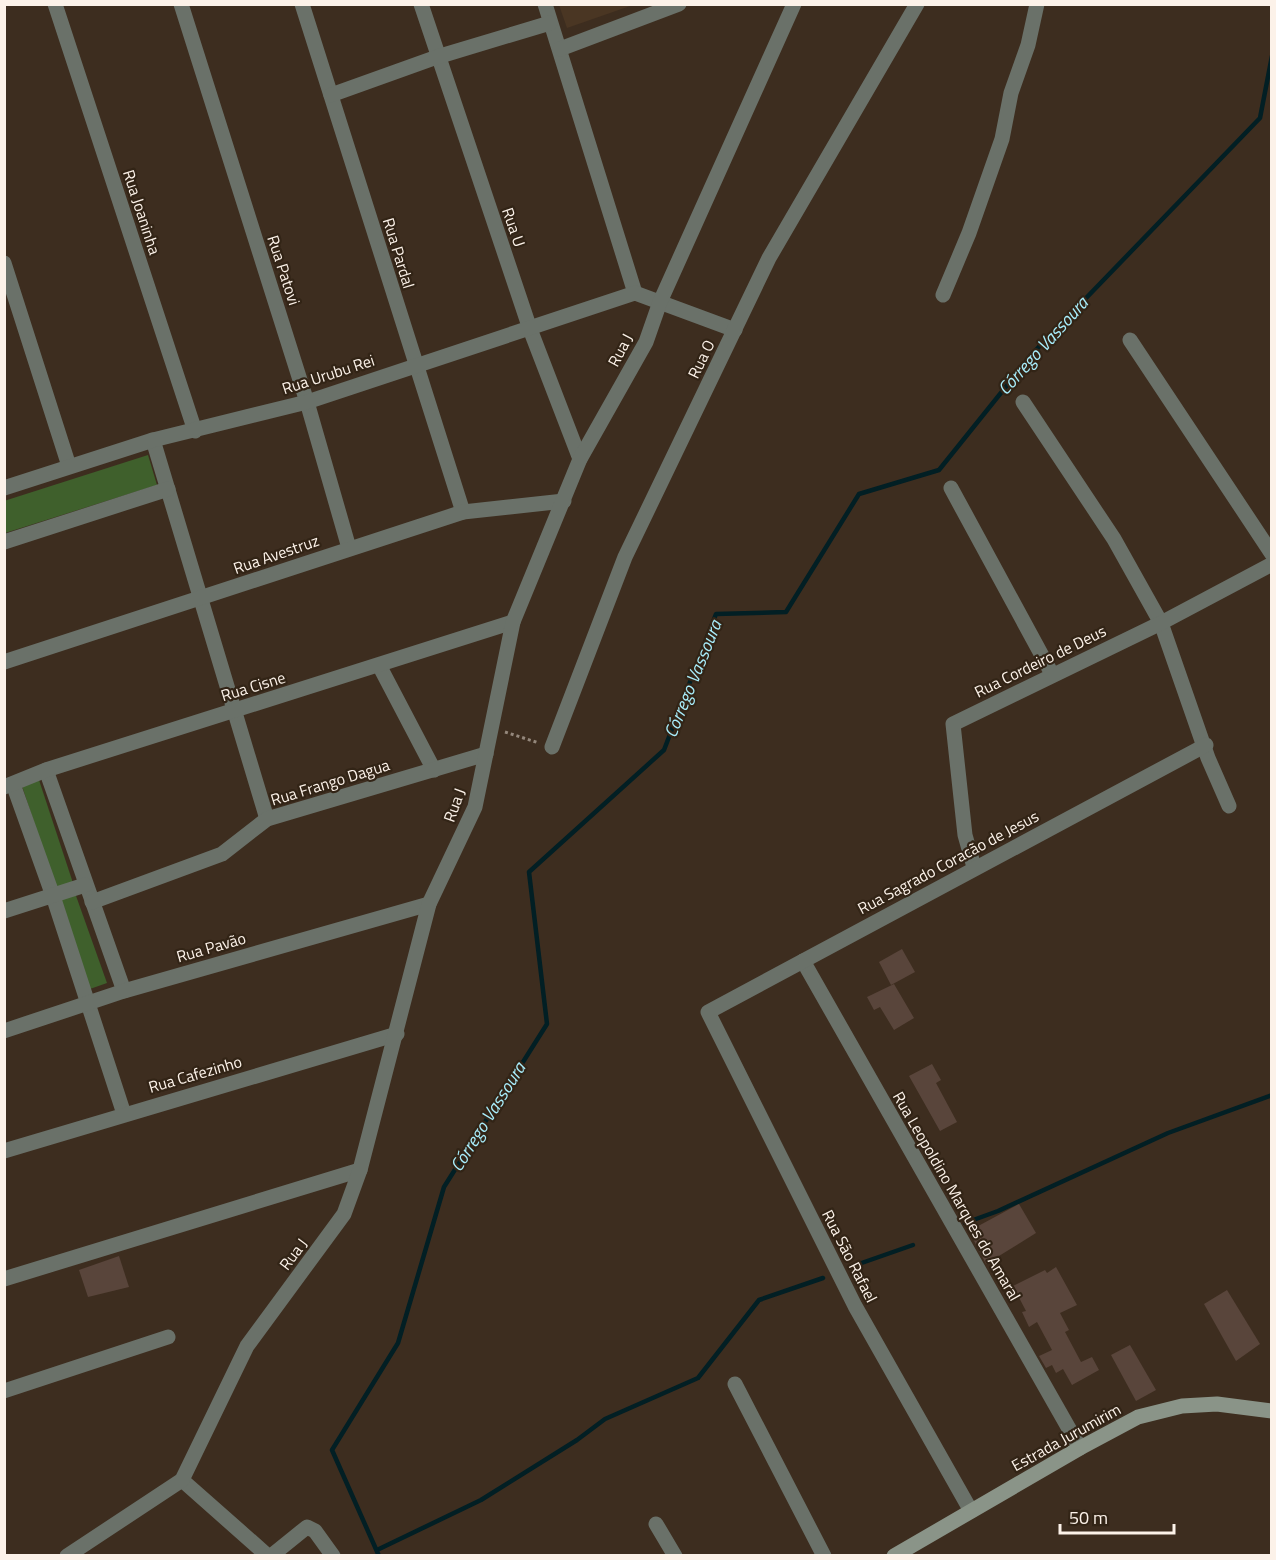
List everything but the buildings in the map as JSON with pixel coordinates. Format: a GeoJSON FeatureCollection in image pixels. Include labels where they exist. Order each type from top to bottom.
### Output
{"type":"FeatureCollection","features":[{"type":"Feature","properties":{"kind":"main road","name":"Estrada Jurumirim"},"geometry":{"type":"LineString","coordinates":[[894,1556],[1080,1448],[1138,1418],[1182,1406],[1217,1404],[1272,1411]]}},
{"type":"Feature","properties":{"kind":"street","name":"Rua Joaninha"},"geometry":{"type":"LineString","coordinates":[[55,4],[195,431]]}},
{"type":"Feature","properties":{"kind":"street","name":"Rua Patovi"},"geometry":{"type":"LineString","coordinates":[[181,4],[307,402],[350,548]]}},
{"type":"Feature","properties":{"kind":"street","name":"Rua Pardal"},"geometry":{"type":"LineString","coordinates":[[302,4],[463,512]]}},
{"type":"Feature","properties":{"kind":"street","name":"Rua U"},"geometry":{"type":"LineString","coordinates":[[421,4],[530,329],[579,459]]}},
{"type":"Feature","properties":{"kind":"street"},"geometry":{"type":"LineString","coordinates":[[545,4],[635,293],[735,330]]}},
{"type":"Feature","properties":{"kind":"street"},"geometry":{"type":"LineString","coordinates":[[560,49],[679,4]]}},
{"type":"Feature","properties":{"kind":"street","name":"Rua J"},"geometry":{"type":"LineString","coordinates":[[182,1480],[247,1346],[344,1214],[360,1170],[429,904],[475,807],[513,622],[564,501],[579,459],[646,342],[660,302],[794,4]]}},
{"type":"Feature","properties":{"kind":"street","name":"Rua O"},"geometry":{"type":"LineString","coordinates":[[552,747],[625,557],[770,258],[917,4]]}},
{"type":"Feature","properties":{"kind":"street"},"geometry":{"type":"LineString","coordinates":[[943,296],[969,233],[1002,139],[1011,93],[1029,45],[1037,4]]}},
{"type":"Feature","properties":{"kind":"street"},"geometry":{"type":"LineString","coordinates":[[331,95],[437,57],[550,23]]}},
{"type":"Feature","properties":{"kind":"street"},"geometry":{"type":"LineString","coordinates":[[4,263],[69,466]]}},
{"type":"Feature","properties":{"kind":"street","name":"Rua Urubu Rei"},"geometry":{"type":"LineString","coordinates":[[4,488],[153,440],[307,402],[635,293]]}},
{"type":"Feature","properties":{"kind":"street"},"geometry":{"type":"LineString","coordinates":[[1130,340],[1272,554]]}},
{"type":"Feature","properties":{"kind":"street"},"geometry":{"type":"LineString","coordinates":[[1023,402],[1114,539],[1161,623],[1206,745],[1208,758],[1229,806]]}},
{"type":"Feature","properties":{"kind":"street"},"geometry":{"type":"LineString","coordinates":[[153,440],[267,819]]}},
{"type":"Feature","properties":{"kind":"street"},"geometry":{"type":"LineString","coordinates":[[951,488],[1052,674]]}},
{"type":"Feature","properties":{"kind":"street"},"geometry":{"type":"LineString","coordinates":[[4,542],[168,489]]}},
{"type":"Feature","properties":{"kind":"street","name":"Rua Avestruz"},"geometry":{"type":"LineString","coordinates":[[4,662],[463,512],[564,501]]}},
{"type":"Feature","properties":{"kind":"street","name":"Rua Cordeiro de Deus"},"geometry":{"type":"LineString","coordinates":[[974,867],[965,835],[953,724],[1161,623],[1272,564]]}},
{"type":"Feature","properties":{"kind":"street","name":"Rua Cisne"},"geometry":{"type":"LineString","coordinates":[[9,785],[46,770],[380,667],[513,622]]}},
{"type":"Feature","properties":{"kind":"street"},"geometry":{"type":"LineString","coordinates":[[380,667],[434,770]]}},
{"type":"Feature","properties":{"kind":"street","name":"Rua Sagrado Coracão de Jesus"},"geometry":{"type":"LineString","coordinates":[[708,1012],[974,867],[1206,745]]}},
{"type":"Feature","properties":{"kind":"street","name":"Rua Frango Dagua"},"geometry":{"type":"LineString","coordinates":[[92,902],[222,854],[267,819],[486,753]]}},
{"type":"Feature","properties":{"kind":"street"},"geometry":{"type":"LineString","coordinates":[[46,770],[84,885],[124,991]]}},
{"type":"Feature","properties":{"kind":"street"},"geometry":{"type":"LineString","coordinates":[[9,785],[53,896],[124,1114]]}},
{"type":"Feature","properties":{"kind":"street"},"geometry":{"type":"LineString","coordinates":[[4,911],[84,885]]}},
{"type":"Feature","properties":{"kind":"street","name":"Rua Pavão"},"geometry":{"type":"LineString","coordinates":[[4,1031],[124,991],[429,904]]}},
{"type":"Feature","properties":{"kind":"street","name":"Rua Leopoldino Marques do Amaral"},"geometry":{"type":"LineString","coordinates":[[803,962],[1080,1448]]}},
{"type":"Feature","properties":{"kind":"street","name":"Rua São Rafael"},"geometry":{"type":"LineString","coordinates":[[708,1012],[855,1306],[971,1511]]}},
{"type":"Feature","properties":{"kind":"street","name":"Rua Cafezinho"},"geometry":{"type":"LineString","coordinates":[[4,1151],[397,1034]]}},
{"type":"Feature","properties":{"kind":"street"},"geometry":{"type":"LineString","coordinates":[[4,1279],[360,1170]]}},
{"type":"Feature","properties":{"kind":"street"},"geometry":{"type":"LineString","coordinates":[[4,1391],[168,1337]]}},
{"type":"Feature","properties":{"kind":"street"},"geometry":{"type":"LineString","coordinates":[[735,1384],[824,1556]]}},
{"type":"Feature","properties":{"kind":"street"},"geometry":{"type":"LineString","coordinates":[[67,1556],[182,1480],[270,1556],[307,1527],[315,1531],[333,1556]]}},
{"type":"Feature","properties":{"kind":"street"},"geometry":{"type":"LineString","coordinates":[[656,1524],[675,1556]]}},
{"type":"Feature","properties":{"kind":"path"},"geometry":{"type":"LineString","coordinates":[[491,728],[552,747]]}},
{"type":"Feature","properties":{"kind":"shaded area"},"geometry":{"type":"Polygon","coordinates":[[[559,4],[633,5],[567,28],[559,4]]]}},
{"type":"Feature","properties":{"kind":"green space"},"geometry":{"type":"Polygon","coordinates":[[[148,455],[157,485],[5,533],[4,501],[148,455]]]}},
{"type":"Feature","properties":{"kind":"green space"},"geometry":{"type":"Polygon","coordinates":[[[39,780],[74,886],[57,891],[22,786],[39,780]]]}},
{"type":"Feature","properties":{"kind":"green space"},"geometry":{"type":"Polygon","coordinates":[[[75,893],[107,983],[90,989],[59,898],[75,893]]]}},
{"type":"Feature","properties":{"kind":"waterway","name":"Córrego Vassoura"},"geometry":{"type":"LineString","coordinates":[[379,1556],[332,1450],[398,1343],[444,1187],[547,1024],[529,872],[664,750],[716,614],[786,612],[859,494],[939,470],[1033,353],[1260,118],[1272,56]]}},
{"type":"Feature","properties":{"kind":"waterway"},"geometry":{"type":"LineString","coordinates":[[965,1223],[998,1211],[1168,1133],[1272,1095]]}},
{"type":"Feature","properties":{"kind":"waterway"},"geometry":{"type":"LineString","coordinates":[[853,1266],[913,1245]]}},
{"type":"Feature","properties":{"kind":"waterway"},"geometry":{"type":"LineString","coordinates":[[377,1550],[481,1500],[577,1440],[605,1419],[698,1378],[759,1300],[823,1278]]}}]}
